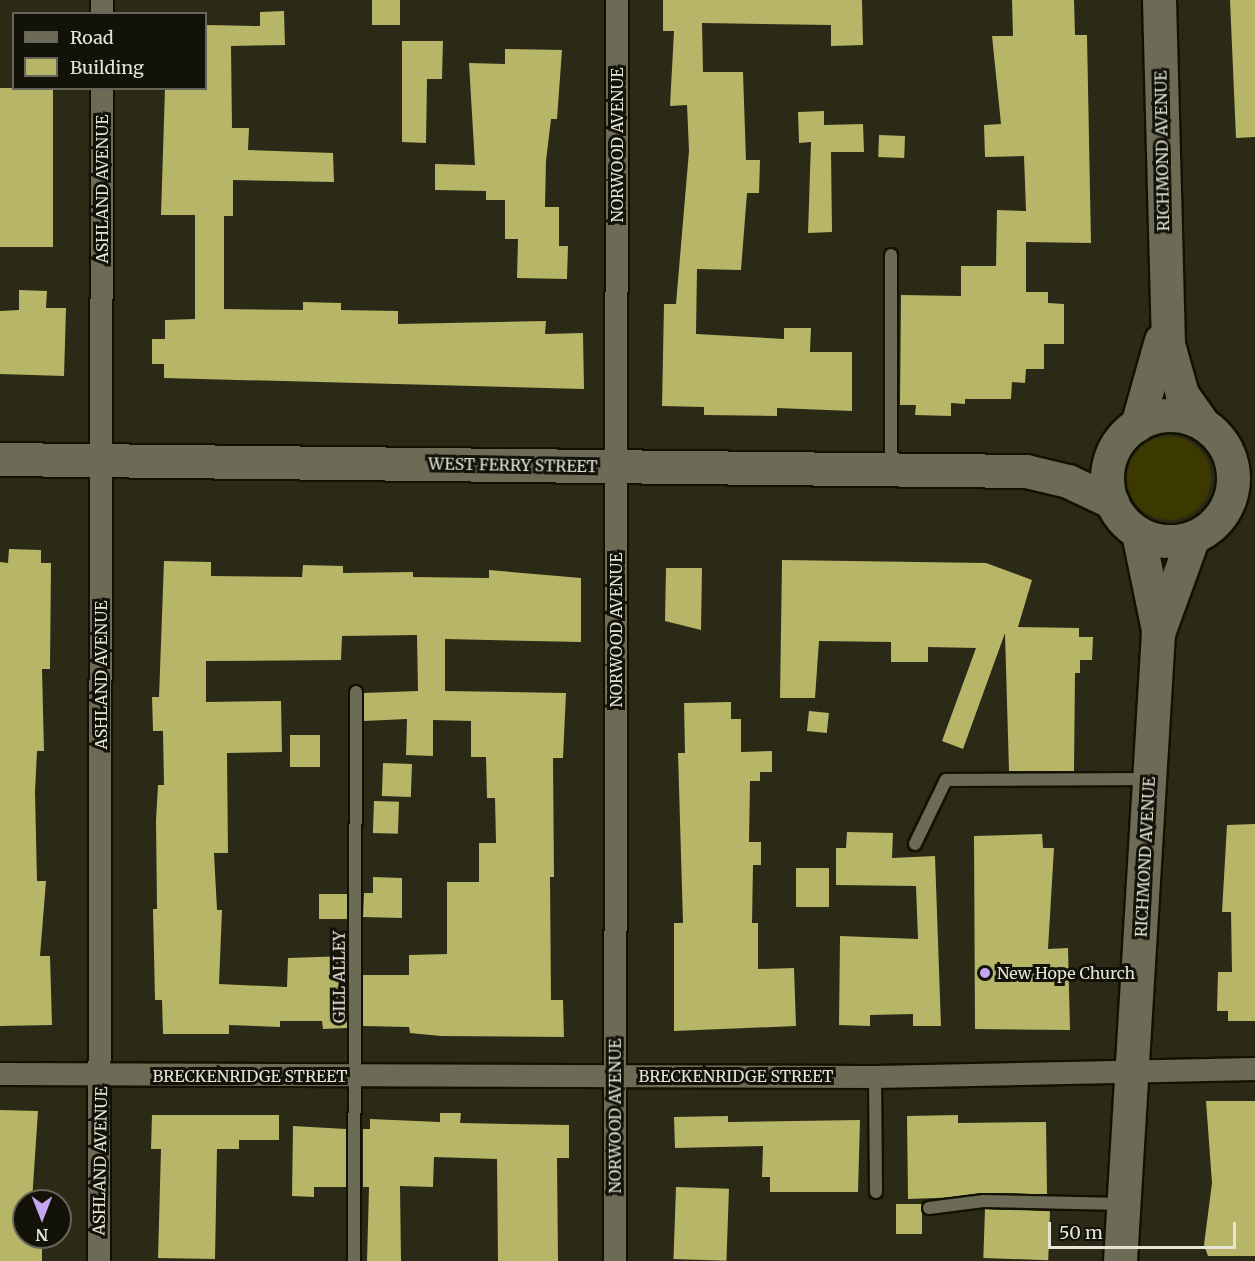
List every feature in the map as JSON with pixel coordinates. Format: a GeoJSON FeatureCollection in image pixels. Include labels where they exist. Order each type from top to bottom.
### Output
{"type":"FeatureCollection","features":[{"type":"Feature","properties":{"kind":"street","name":"NORWOOD AVENUE"},"geometry":{"type":"LineString","coordinates":[[615,1261],[617,0]]}},
{"type":"Feature","properties":{"kind":"street","name":"RICHMOND AVENUE"},"geometry":{"type":"LineString","coordinates":[[1159,0],[1165,302],[1176,381],[1203,424]]}},
{"type":"Feature","properties":{"kind":"street","name":"ASHLAND AVENUE"},"geometry":{"type":"LineString","coordinates":[[99,1261],[102,90]]}},
{"type":"Feature","properties":{"kind":"street","name":"RICHMOND AVENUE"},"geometry":{"type":"LineString","coordinates":[[1137,425],[1153,383],[1165,302]]}},
{"type":"Feature","properties":{"kind":"street"},"geometry":{"type":"LineString","coordinates":[[1226,507],[1240,450],[1203,424],[1165,415],[1137,425],[1115,448],[1107,473],[1112,502],[1138,533],[1165,541],[1193,537],[1226,507],[1255,487]]}},
{"type":"Feature","properties":{"kind":"street","name":"WEST FERRY STREET"},"geometry":{"type":"LineString","coordinates":[[1026,471],[1115,448]]}},
{"type":"Feature","properties":{"kind":"street","name":"WEST FERRY STREET"},"geometry":{"type":"LineString","coordinates":[[0,459],[1026,471],[1068,481],[1112,502]]}},
{"type":"Feature","properties":{"kind":"street","name":"RICHMOND AVENUE"},"geometry":{"type":"LineString","coordinates":[[1120,1261],[1158,633],[1138,533]]}},
{"type":"Feature","properties":{"kind":"street","name":"RICHMOND AVENUE"},"geometry":{"type":"LineString","coordinates":[[1158,633],[1193,537]]}},
{"type":"Feature","properties":{"kind":"street","name":"BRECKENRIDGE STREET"},"geometry":{"type":"LineString","coordinates":[[0,1074],[875,1077],[1255,1069]]}},
{"type":"Feature","properties":{"kind":"lane"},"geometry":{"type":"LineString","coordinates":[[891,255],[891,470]]}},
{"type":"Feature","properties":{"kind":"lane","name":"GILL ALLEY"},"geometry":{"type":"LineString","coordinates":[[354,1261],[356,692]]}},
{"type":"Feature","properties":{"kind":"lane"},"geometry":{"type":"LineString","coordinates":[[915,844],[946,780],[1149,779]]}},
{"type":"Feature","properties":{"kind":"lane"},"geometry":{"type":"LineString","coordinates":[[875,1077],[876,1192]]}},
{"type":"Feature","properties":{"kind":"lane"},"geometry":{"type":"LineString","coordinates":[[929,1208],[984,1201],[1123,1204]]}},
{"type":"Feature","properties":{"kind":"shaded area"},"geometry":{"type":"Polygon","coordinates":[[[1169,436],[1185,439],[1199,448],[1208,462],[1211,478],[1208,494],[1199,508],[1185,517],[1169,520],[1153,517],[1139,508],[1130,494],[1127,478],[1130,462],[1139,448],[1153,439],[1169,436]]]}},
{"type":"Feature","properties":{"kind":"building"},"geometry":{"type":"Polygon","coordinates":[[[372,0],[400,0],[400,25],[372,25],[372,0]]]}},
{"type":"Feature","properties":{"kind":"building"},"geometry":{"type":"Polygon","coordinates":[[[663,0],[862,0],[863,45],[831,46],[831,25],[702,23],[703,72],[743,72],[746,160],[760,160],[759,193],[747,193],[741,270],[697,269],[696,334],[784,339],[784,328],[811,328],[810,352],[852,352],[852,411],[777,408],[777,416],[704,415],[704,407],[662,406],[664,304],[676,304],[689,151],[687,105],[670,106],[674,31],[663,31],[663,0]]]}},
{"type":"Feature","properties":{"kind":"building"},"geometry":{"type":"Polygon","coordinates":[[[1012,0],[1074,0],[1075,35],[1087,35],[1091,243],[1026,242],[1026,292],[1048,292],[1048,303],[1064,304],[1064,344],[1044,344],[1044,369],[1026,369],[1025,383],[1012,382],[1011,399],[965,399],[965,404],[951,403],[951,416],[915,415],[916,405],[900,405],[901,295],[961,296],[961,266],[996,266],[997,210],[1026,211],[1024,156],[985,157],[984,125],[1001,124],[992,36],[1013,36],[1012,0]]]}},
{"type":"Feature","properties":{"kind":"building"},"geometry":{"type":"Polygon","coordinates":[[[1230,0],[1255,0],[1255,137],[1236,138],[1230,0]]]}},
{"type":"Feature","properties":{"kind":"building"},"geometry":{"type":"Polygon","coordinates":[[[284,11],[285,45],[231,46],[232,128],[249,128],[248,150],[333,153],[334,182],[233,180],[233,216],[224,216],[224,309],[303,310],[303,302],[341,303],[341,310],[398,311],[398,324],[546,321],[545,334],[583,333],[584,389],[164,378],[164,364],[152,364],[152,339],[165,339],[165,320],[195,319],[195,215],[161,215],[165,90],[207,90],[207,25],[260,26],[260,12],[284,11]]]}},
{"type":"Feature","properties":{"kind":"building"},"geometry":{"type":"Polygon","coordinates":[[[402,41],[443,41],[442,79],[427,79],[426,143],[402,142],[402,41]]]}},
{"type":"Feature","properties":{"kind":"building"},"geometry":{"type":"Polygon","coordinates":[[[505,49],[562,50],[557,119],[551,119],[546,161],[545,207],[559,207],[559,246],[568,246],[567,279],[517,278],[518,239],[505,239],[505,200],[486,200],[486,191],[435,190],[435,164],[475,165],[469,63],[505,64],[505,49]]]}},
{"type":"Feature","properties":{"kind":"building"},"geometry":{"type":"Polygon","coordinates":[[[0,88],[53,90],[53,247],[0,247],[0,88]]]}},
{"type":"Feature","properties":{"kind":"building"},"geometry":{"type":"Polygon","coordinates":[[[824,111],[824,125],[863,124],[864,152],[831,152],[832,232],[808,233],[811,142],[799,143],[798,112],[824,111]]]}},
{"type":"Feature","properties":{"kind":"building"},"geometry":{"type":"Polygon","coordinates":[[[879,135],[905,136],[904,158],[878,157],[879,135]]]}},
{"type":"Feature","properties":{"kind":"building"},"geometry":{"type":"Polygon","coordinates":[[[19,290],[47,291],[46,308],[66,308],[64,376],[0,374],[0,311],[19,310],[19,290]]]}},
{"type":"Feature","properties":{"kind":"building"},"geometry":{"type":"Polygon","coordinates":[[[9,549],[41,550],[41,563],[51,563],[50,669],[42,669],[44,751],[37,751],[35,792],[37,881],[46,881],[40,956],[50,956],[52,1025],[0,1026],[0,562],[8,563],[9,549]]]}},
{"type":"Feature","properties":{"kind":"building"},"geometry":{"type":"Polygon","coordinates":[[[782,560],[986,563],[1032,580],[1018,627],[1079,628],[1079,637],[1093,637],[1092,660],[1080,660],[1080,673],[1075,673],[1074,771],[1009,771],[1005,633],[963,749],[942,741],[976,648],[928,647],[928,662],[891,662],[891,642],[819,641],[815,698],[780,698],[782,560]]]}},
{"type":"Feature","properties":{"kind":"building"},"geometry":{"type":"Polygon","coordinates":[[[164,561],[211,562],[211,576],[302,577],[303,565],[343,566],[343,573],[413,572],[413,577],[489,578],[489,570],[581,578],[581,642],[445,639],[445,691],[566,693],[563,758],[553,758],[554,877],[550,877],[551,1000],[563,1000],[564,1037],[441,1036],[410,1033],[409,1027],[363,1026],[363,975],[409,975],[409,955],[447,954],[447,882],[479,882],[479,843],[496,843],[495,798],[487,798],[486,757],[471,757],[471,721],[433,720],[433,756],[406,755],[407,719],[364,721],[364,693],[418,691],[417,635],[342,636],[341,660],[206,661],[206,702],[281,701],[282,752],[227,753],[228,853],[214,853],[217,910],[222,910],[219,984],[287,987],[288,958],[347,956],[347,1028],[323,1029],[322,1021],[280,1021],[280,1027],[229,1025],[229,1034],[163,1034],[162,1000],[155,1000],[153,909],[157,909],[158,785],[164,785],[163,731],[153,731],[152,697],[159,697],[164,561]]]}},
{"type":"Feature","properties":{"kind":"building"},"geometry":{"type":"Polygon","coordinates":[[[666,568],[702,568],[701,630],[665,621],[666,568]]]}},
{"type":"Feature","properties":{"kind":"building"},"geometry":{"type":"Polygon","coordinates":[[[731,702],[731,719],[741,719],[741,752],[772,751],[772,772],[760,772],[760,781],[750,781],[749,842],[761,842],[761,865],[753,865],[752,923],[758,923],[758,969],[794,968],[796,1026],[674,1031],[674,923],[683,923],[678,753],[685,753],[684,703],[731,702]]]}},
{"type":"Feature","properties":{"kind":"building"},"geometry":{"type":"Polygon","coordinates":[[[809,711],[829,713],[827,733],[807,731],[809,711]]]}},
{"type":"Feature","properties":{"kind":"building"},"geometry":{"type":"Polygon","coordinates":[[[290,735],[320,735],[320,767],[290,767],[290,735]]]}},
{"type":"Feature","properties":{"kind":"building"},"geometry":{"type":"Polygon","coordinates":[[[383,763],[412,764],[411,797],[382,796],[383,763]]]}},
{"type":"Feature","properties":{"kind":"building"},"geometry":{"type":"Polygon","coordinates":[[[374,801],[399,802],[398,834],[373,833],[374,801]]]}},
{"type":"Feature","properties":{"kind":"building"},"geometry":{"type":"Polygon","coordinates":[[[1255,824],[1255,1021],[1228,1021],[1228,1011],[1217,1011],[1218,972],[1232,972],[1231,912],[1222,912],[1227,825],[1255,824]]]}},
{"type":"Feature","properties":{"kind":"building"},"geometry":{"type":"Polygon","coordinates":[[[847,832],[893,833],[892,858],[935,856],[941,1026],[913,1026],[913,1014],[870,1015],[870,1026],[839,1025],[840,936],[918,939],[916,886],[836,885],[836,848],[846,848],[847,832]]]}},
{"type":"Feature","properties":{"kind":"building"},"geometry":{"type":"Polygon","coordinates":[[[1042,834],[1043,848],[1054,848],[1048,949],[1068,948],[1070,1030],[975,1029],[974,836],[1042,834]]]}},
{"type":"Feature","properties":{"kind":"building"},"geometry":{"type":"Polygon","coordinates":[[[796,868],[829,868],[829,907],[796,907],[796,868]]]}},
{"type":"Feature","properties":{"kind":"building"},"geometry":{"type":"Polygon","coordinates":[[[373,877],[402,878],[402,918],[363,917],[364,893],[373,893],[373,877]]]}},
{"type":"Feature","properties":{"kind":"building"},"geometry":{"type":"Polygon","coordinates":[[[319,894],[347,894],[347,919],[319,919],[319,894]]]}},
{"type":"Feature","properties":{"kind":"building"},"geometry":{"type":"Polygon","coordinates":[[[1206,1101],[1255,1101],[1255,1256],[1208,1256],[1204,1245],[1212,1183],[1206,1101]]]}},
{"type":"Feature","properties":{"kind":"building"},"geometry":{"type":"Polygon","coordinates":[[[0,1110],[38,1111],[33,1189],[12,1189],[12,1249],[42,1249],[42,1261],[0,1261],[0,1110]]]}},
{"type":"Feature","properties":{"kind":"building"},"geometry":{"type":"Polygon","coordinates":[[[440,1113],[461,1113],[460,1123],[569,1125],[569,1158],[557,1158],[558,1261],[498,1261],[497,1159],[434,1157],[433,1187],[400,1186],[401,1261],[367,1261],[369,1187],[363,1187],[363,1129],[370,1129],[370,1119],[440,1122],[440,1113]]]}},
{"type":"Feature","properties":{"kind":"building"},"geometry":{"type":"Polygon","coordinates":[[[152,1115],[279,1115],[279,1140],[239,1140],[239,1149],[217,1149],[215,1259],[158,1258],[161,1149],[151,1149],[152,1115]]]}},
{"type":"Feature","properties":{"kind":"building"},"geometry":{"type":"Polygon","coordinates":[[[958,1115],[958,1123],[1046,1122],[1047,1194],[908,1199],[907,1116],[958,1115]]]}},
{"type":"Feature","properties":{"kind":"building"},"geometry":{"type":"Polygon","coordinates":[[[728,1116],[728,1122],[860,1120],[858,1192],[770,1192],[770,1177],[762,1177],[763,1146],[675,1148],[674,1117],[728,1116]]]}},
{"type":"Feature","properties":{"kind":"building"},"geometry":{"type":"Polygon","coordinates":[[[293,1126],[346,1129],[346,1187],[314,1187],[314,1197],[292,1196],[293,1126]]]}},
{"type":"Feature","properties":{"kind":"building"},"geometry":{"type":"Polygon","coordinates":[[[676,1187],[729,1189],[726,1261],[673,1259],[676,1187]]]}},
{"type":"Feature","properties":{"kind":"building"},"geometry":{"type":"Polygon","coordinates":[[[896,1204],[922,1204],[922,1234],[896,1234],[896,1204]]]}},
{"type":"Feature","properties":{"kind":"building"},"geometry":{"type":"Polygon","coordinates":[[[985,1209],[1050,1211],[1048,1260],[983,1258],[985,1209]]]}},
{"type":"Feature","properties":{"kind":"place","name":"New Hope Church"},"geometry":{"type":"Point","coordinates":[985,973]}}]}
